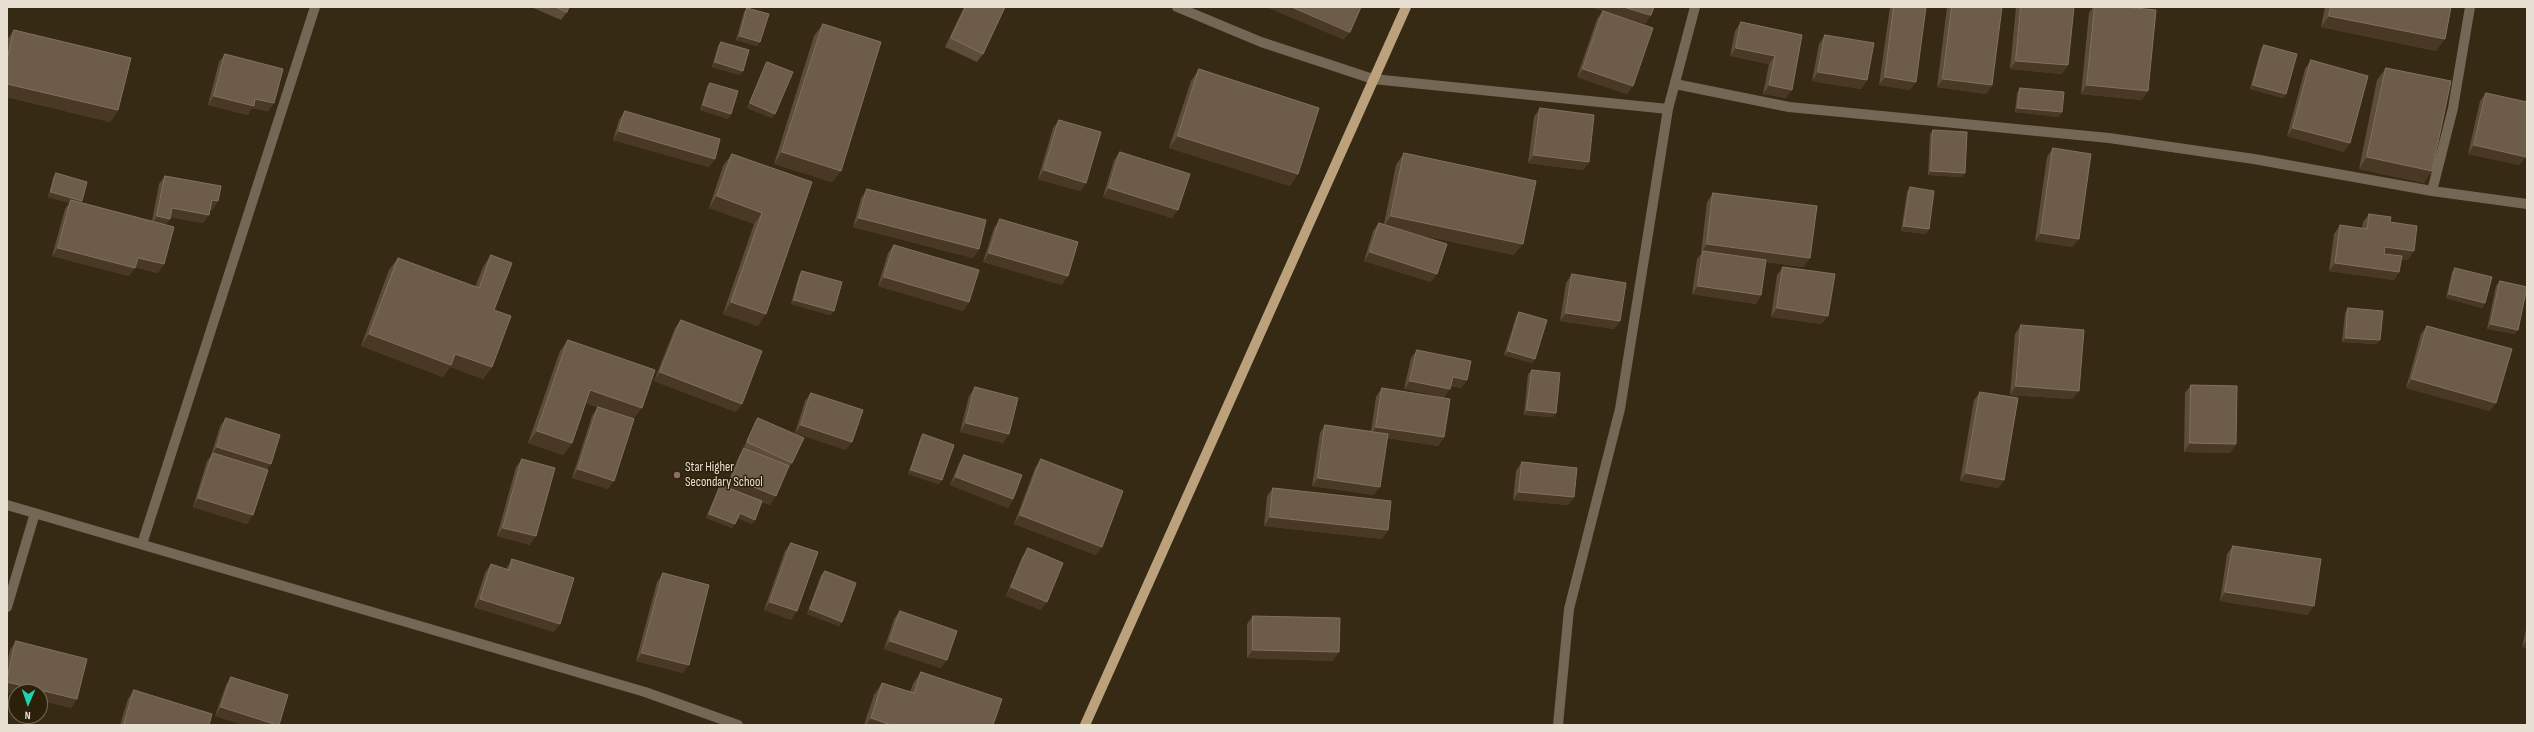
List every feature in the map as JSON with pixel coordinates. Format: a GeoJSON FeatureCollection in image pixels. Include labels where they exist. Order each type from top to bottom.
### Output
{"type":"FeatureCollection","features":[{"type":"Feature","properties":{"kind":"main road"},"geometry":{"type":"LineString","coordinates":[[1085,725],[1406,7]]}},
{"type":"Feature","properties":{"kind":"street"},"geometry":{"type":"LineString","coordinates":[[142,544],[315,7]]}},
{"type":"Feature","properties":{"kind":"street"},"geometry":{"type":"LineString","coordinates":[[1177,7],[1261,42],[1373,79],[1668,109]]}},
{"type":"Feature","properties":{"kind":"street"},"geometry":{"type":"LineString","coordinates":[[1558,725],[1569,609],[1620,409],[1668,109],[1695,7]]}},
{"type":"Feature","properties":{"kind":"street"},"geometry":{"type":"LineString","coordinates":[[2432,191],[2453,108],[2470,7]]}},
{"type":"Feature","properties":{"kind":"street"},"geometry":{"type":"LineString","coordinates":[[1675,84],[1789,107],[2109,138],[2254,159],[2432,191],[2527,204]]}},
{"type":"Feature","properties":{"kind":"street"},"geometry":{"type":"LineString","coordinates":[[7,505],[645,692],[738,725]]}},
{"type":"Feature","properties":{"kind":"street"},"geometry":{"type":"LineString","coordinates":[[7,607],[35,513]]}},
{"type":"Feature","properties":{"kind":"building"},"geometry":{"type":"Polygon","coordinates":[[[556,7],[569,7],[567,12],[556,7]]]}},
{"type":"Feature","properties":{"kind":"building"},"geometry":{"type":"Polygon","coordinates":[[[966,7],[1005,7],[983,54],[951,38],[966,7]]]}},
{"type":"Feature","properties":{"kind":"building"},"geometry":{"type":"Polygon","coordinates":[[[1292,7],[1361,7],[1350,32],[1292,7]]]}},
{"type":"Feature","properties":{"kind":"building"},"geometry":{"type":"Polygon","coordinates":[[[1624,7],[1654,7],[1651,15],[1624,7]]]}},
{"type":"Feature","properties":{"kind":"building"},"geometry":{"type":"Polygon","coordinates":[[[1894,7],[1926,7],[1916,82],[1885,77],[1894,7]]]}},
{"type":"Feature","properties":{"kind":"building"},"geometry":{"type":"Polygon","coordinates":[[[1952,7],[2002,7],[1992,85],[1943,79],[1952,7]]]}},
{"type":"Feature","properties":{"kind":"building"},"geometry":{"type":"Polygon","coordinates":[[[2021,7],[2074,7],[2068,65],[2016,61],[2021,7]]]}},
{"type":"Feature","properties":{"kind":"building"},"geometry":{"type":"Polygon","coordinates":[[[2095,7],[2124,7],[2156,10],[2148,91],[2087,85],[2095,7]]]}},
{"type":"Feature","properties":{"kind":"building"},"geometry":{"type":"Polygon","coordinates":[[[2331,7],[2451,7],[2445,39],[2329,16],[2331,7]]]}},
{"type":"Feature","properties":{"kind":"building"},"geometry":{"type":"Polygon","coordinates":[[[747,8],[769,14],[760,42],[740,36],[747,8]]]}},
{"type":"Feature","properties":{"kind":"building"},"geometry":{"type":"Polygon","coordinates":[[[1603,11],[1653,28],[1633,86],[1583,69],[1603,11]]]}},
{"type":"Feature","properties":{"kind":"building"},"geometry":{"type":"Polygon","coordinates":[[[1741,22],[1802,35],[1792,90],[1769,85],[1775,56],[1736,48],[1741,22]]]}},
{"type":"Feature","properties":{"kind":"building"},"geometry":{"type":"Polygon","coordinates":[[[823,24],[881,42],[841,171],[782,152],[823,24]]]}},
{"type":"Feature","properties":{"kind":"building"},"geometry":{"type":"Polygon","coordinates":[[[14,30],[131,58],[118,110],[7,84],[7,60],[14,30]]]}},
{"type":"Feature","properties":{"kind":"building"},"geometry":{"type":"Polygon","coordinates":[[[1825,35],[1874,43],[1867,80],[1818,72],[1825,35]]]}},
{"type":"Feature","properties":{"kind":"building"},"geometry":{"type":"Polygon","coordinates":[[[721,42],[749,50],[743,71],[715,62],[721,42]]]}},
{"type":"Feature","properties":{"kind":"building"},"geometry":{"type":"Polygon","coordinates":[[[2264,45],[2297,54],[2286,94],[2253,85],[2264,45]]]}},
{"type":"Feature","properties":{"kind":"building"},"geometry":{"type":"Polygon","coordinates":[[[225,54],[283,69],[274,103],[255,99],[254,106],[214,96],[225,54]]]}},
{"type":"Feature","properties":{"kind":"building"},"geometry":{"type":"Polygon","coordinates":[[[2311,60],[2368,76],[2350,143],[2293,128],[2311,60]]]}},
{"type":"Feature","properties":{"kind":"building"},"geometry":{"type":"Polygon","coordinates":[[[767,62],[793,72],[775,114],[750,103],[767,62]]]}},
{"type":"Feature","properties":{"kind":"building"},"geometry":{"type":"Polygon","coordinates":[[[2386,68],[2451,81],[2432,171],[2367,157],[2386,68]]]}},
{"type":"Feature","properties":{"kind":"building"},"geometry":{"type":"Polygon","coordinates":[[[1199,69],[1319,108],[1298,174],[1178,136],[1199,69]]]}},
{"type":"Feature","properties":{"kind":"building"},"geometry":{"type":"Polygon","coordinates":[[[710,83],[738,91],[731,114],[703,105],[710,83]]]}},
{"type":"Feature","properties":{"kind":"building"},"geometry":{"type":"Polygon","coordinates":[[[2020,88],[2064,92],[2062,112],[2018,108],[2020,88]]]}},
{"type":"Feature","properties":{"kind":"building"},"geometry":{"type":"Polygon","coordinates":[[[2486,93],[2527,102],[2526,157],[2474,145],[2486,93]]]}},
{"type":"Feature","properties":{"kind":"building"},"geometry":{"type":"Polygon","coordinates":[[[1540,108],[1594,115],[1589,162],[1534,155],[1540,108]]]}},
{"type":"Feature","properties":{"kind":"building"},"geometry":{"type":"Polygon","coordinates":[[[625,111],[720,139],[715,159],[619,131],[625,111]]]}},
{"type":"Feature","properties":{"kind":"building"},"geometry":{"type":"Polygon","coordinates":[[[1059,120],[1101,132],[1086,183],[1044,170],[1059,120]]]}},
{"type":"Feature","properties":{"kind":"building"},"geometry":{"type":"Polygon","coordinates":[[[1933,130],[1967,132],[1965,173],[1931,171],[1933,130]]]}},
{"type":"Feature","properties":{"kind":"building"},"geometry":{"type":"Polygon","coordinates":[[[2053,148],[2091,154],[2079,239],[2041,233],[2053,148]]]}},
{"type":"Feature","properties":{"kind":"building"},"geometry":{"type":"Polygon","coordinates":[[[1120,152],[1190,174],[1178,210],[1109,188],[1120,152]]]}},
{"type":"Feature","properties":{"kind":"building"},"geometry":{"type":"Polygon","coordinates":[[[1404,153],[1536,181],[1523,244],[1391,216],[1404,153]]]}},
{"type":"Feature","properties":{"kind":"building"},"geometry":{"type":"Polygon","coordinates":[[[732,154],[812,182],[766,314],[731,302],[762,213],[717,196],[732,154]]]}},
{"type":"Feature","properties":{"kind":"building"},"geometry":{"type":"Polygon","coordinates":[[[56,173],[87,182],[82,201],[51,192],[56,173]]]}},
{"type":"Feature","properties":{"kind":"building"},"geometry":{"type":"Polygon","coordinates":[[[165,176],[221,186],[218,201],[212,200],[209,215],[172,208],[170,219],[157,216],[165,176]]]}},
{"type":"Feature","properties":{"kind":"building"},"geometry":{"type":"Polygon","coordinates":[[[1910,187],[1934,191],[1929,229],[1904,226],[1910,187]]]}},
{"type":"Feature","properties":{"kind":"building"},"geometry":{"type":"Polygon","coordinates":[[[867,189],[986,220],[979,249],[859,218],[867,189]]]}},
{"type":"Feature","properties":{"kind":"building"},"geometry":{"type":"Polygon","coordinates":[[[1713,193],[1817,206],[1810,258],[1707,244],[1713,193]]]}},
{"type":"Feature","properties":{"kind":"building"},"geometry":{"type":"Polygon","coordinates":[[[71,200],[174,227],[164,264],[138,258],[135,268],[58,248],[71,200]]]}},
{"type":"Feature","properties":{"kind":"building"},"geometry":{"type":"Polygon","coordinates":[[[2369,214],[2391,217],[2390,222],[2417,226],[2414,251],[2385,247],[2384,254],[2402,256],[2399,272],[2335,263],[2340,225],[2367,229],[2369,214]]]}},
{"type":"Feature","properties":{"kind":"building"},"geometry":{"type":"Polygon","coordinates":[[[1000,219],[1078,242],[1068,276],[989,253],[1000,219]]]}},
{"type":"Feature","properties":{"kind":"building"},"geometry":{"type":"Polygon","coordinates":[[[1379,223],[1447,244],[1437,274],[1370,252],[1379,223]]]}},
{"type":"Feature","properties":{"kind":"building"},"geometry":{"type":"Polygon","coordinates":[[[894,245],[979,270],[969,302],[884,277],[894,245]]]}},
{"type":"Feature","properties":{"kind":"building"},"geometry":{"type":"Polygon","coordinates":[[[1703,251],[1766,260],[1761,295],[1698,286],[1703,251]]]}},
{"type":"Feature","properties":{"kind":"building"},"geometry":{"type":"Polygon","coordinates":[[[491,255],[512,263],[494,310],[511,316],[492,367],[455,354],[451,365],[369,334],[398,258],[479,288],[491,255]]]}},
{"type":"Feature","properties":{"kind":"building"},"geometry":{"type":"Polygon","coordinates":[[[1783,267],[1835,274],[1828,316],[1777,308],[1783,267]]]}},
{"type":"Feature","properties":{"kind":"building"},"geometry":{"type":"Polygon","coordinates":[[[2455,268],[2492,277],[2485,303],[2449,294],[2455,268]]]}},
{"type":"Feature","properties":{"kind":"building"},"geometry":{"type":"Polygon","coordinates":[[[802,271],[842,282],[834,311],[794,300],[802,271]]]}},
{"type":"Feature","properties":{"kind":"building"},"geometry":{"type":"Polygon","coordinates":[[[1572,274],[1626,283],[1620,321],[1566,313],[1572,274]]]}},
{"type":"Feature","properties":{"kind":"building"},"geometry":{"type":"Polygon","coordinates":[[[2500,281],[2527,287],[2518,330],[2491,324],[2500,281]]]}},
{"type":"Feature","properties":{"kind":"building"},"geometry":{"type":"Polygon","coordinates":[[[2348,308],[2383,311],[2380,340],[2346,338],[2348,308]]]}},
{"type":"Feature","properties":{"kind":"building"},"geometry":{"type":"Polygon","coordinates":[[[1519,312],[1547,320],[1535,359],[1508,351],[1519,312]]]}},
{"type":"Feature","properties":{"kind":"building"},"geometry":{"type":"Polygon","coordinates":[[[681,320],[762,351],[742,404],[660,372],[681,320]]]}},
{"type":"Feature","properties":{"kind":"building"},"geometry":{"type":"Polygon","coordinates":[[[2021,325],[2084,330],[2079,391],[2016,386],[2021,325]]]}},
{"type":"Feature","properties":{"kind":"building"},"geometry":{"type":"Polygon","coordinates":[[[2427,326],[2512,349],[2496,403],[2412,379],[2427,326]]]}},
{"type":"Feature","properties":{"kind":"building"},"geometry":{"type":"Polygon","coordinates":[[[568,340],[655,370],[642,408],[590,390],[572,443],[537,431],[568,340]]]}},
{"type":"Feature","properties":{"kind":"building"},"geometry":{"type":"Polygon","coordinates":[[[1417,350],[1471,361],[1467,380],[1453,377],[1450,389],[1410,381],[1417,350]]]}},
{"type":"Feature","properties":{"kind":"building"},"geometry":{"type":"Polygon","coordinates":[[[1532,370],[1560,373],[1556,413],[1527,410],[1532,370]]]}},
{"type":"Feature","properties":{"kind":"building"},"geometry":{"type":"Polygon","coordinates":[[[2191,385],[2237,386],[2236,444],[2190,443],[2191,385]]]}},
{"type":"Feature","properties":{"kind":"building"},"geometry":{"type":"Polygon","coordinates":[[[975,387],[1018,398],[1009,434],[966,423],[975,387]]]}},
{"type":"Feature","properties":{"kind":"building"},"geometry":{"type":"Polygon","coordinates":[[[1382,388],[1450,399],[1444,437],[1376,427],[1382,388]]]}},
{"type":"Feature","properties":{"kind":"building"},"geometry":{"type":"Polygon","coordinates":[[[1980,392],[2018,398],[2004,480],[1966,473],[1980,392]]]}},
{"type":"Feature","properties":{"kind":"building"},"geometry":{"type":"Polygon","coordinates":[[[811,393],[863,410],[852,442],[801,425],[811,393]]]}},
{"type":"Feature","properties":{"kind":"building"},"geometry":{"type":"Polygon","coordinates":[[[598,407],[634,419],[614,481],[578,469],[598,407]]]}},
{"type":"Feature","properties":{"kind":"building"},"geometry":{"type":"Polygon","coordinates":[[[226,418],[280,435],[271,464],[217,447],[226,418]]]}},
{"type":"Feature","properties":{"kind":"building"},"geometry":{"type":"Polygon","coordinates":[[[758,418],[804,438],[792,463],[747,442],[758,418]]]}},
{"type":"Feature","properties":{"kind":"building"},"geometry":{"type":"Polygon","coordinates":[[[1325,425],[1388,434],[1380,487],[1318,478],[1325,425]]]}},
{"type":"Feature","properties":{"kind":"building"},"geometry":{"type":"Polygon","coordinates":[[[923,434],[954,445],[942,480],[911,470],[923,434]]]}},
{"type":"Feature","properties":{"kind":"building"},"geometry":{"type":"Polygon","coordinates":[[[744,448],[789,466],[776,496],[732,478],[744,448]]]}},
{"type":"Feature","properties":{"kind":"building"},"geometry":{"type":"Polygon","coordinates":[[[213,453],[268,470],[253,515],[198,498],[213,453]]]}},
{"type":"Feature","properties":{"kind":"building"},"geometry":{"type":"Polygon","coordinates":[[[964,455],[1022,475],[1013,499],[956,477],[964,455]]]}},
{"type":"Feature","properties":{"kind":"building"},"geometry":{"type":"Polygon","coordinates":[[[522,459],[555,468],[536,536],[503,528],[522,459]]]}},
{"type":"Feature","properties":{"kind":"building"},"geometry":{"type":"Polygon","coordinates":[[[1041,459],[1123,491],[1102,547],[1020,515],[1041,459]]]}},
{"type":"Feature","properties":{"kind":"building"},"geometry":{"type":"Polygon","coordinates":[[[1522,462],[1577,468],[1574,497],[1519,492],[1522,462]]]}},
{"type":"Feature","properties":{"kind":"building"},"geometry":{"type":"Polygon","coordinates":[[[721,485],[762,501],[755,520],[740,513],[735,524],[709,514],[721,485]]]}},
{"type":"Feature","properties":{"kind":"building"},"geometry":{"type":"Polygon","coordinates":[[[1273,488],[1391,501],[1388,530],[1270,517],[1273,488]]]}},
{"type":"Feature","properties":{"kind":"building"},"geometry":{"type":"Polygon","coordinates":[[[791,543],[818,552],[797,611],[770,602],[791,543]]]}},
{"type":"Feature","properties":{"kind":"building"},"geometry":{"type":"Polygon","coordinates":[[[2233,546],[2321,559],[2314,606],[2225,592],[2233,546]]]}},
{"type":"Feature","properties":{"kind":"building"},"geometry":{"type":"Polygon","coordinates":[[[1028,548],[1063,563],[1047,602],[1011,587],[1028,548]]]}},
{"type":"Feature","properties":{"kind":"building"},"geometry":{"type":"Polygon","coordinates":[[[512,559],[574,578],[560,624],[480,599],[491,564],[509,570],[512,559]]]}},
{"type":"Feature","properties":{"kind":"building"},"geometry":{"type":"Polygon","coordinates":[[[825,571],[856,583],[842,622],[810,609],[825,571]]]}},
{"type":"Feature","properties":{"kind":"building"},"geometry":{"type":"Polygon","coordinates":[[[663,573],[709,585],[689,665],[642,653],[663,573]]]}},
{"type":"Feature","properties":{"kind":"building"},"geometry":{"type":"Polygon","coordinates":[[[900,611],[957,631],[947,660],[890,641],[900,611]]]}},
{"type":"Feature","properties":{"kind":"building"},"geometry":{"type":"Polygon","coordinates":[[[1253,616],[1340,618],[1339,652],[1253,650],[1253,616]]]}},
{"type":"Feature","properties":{"kind":"building"},"geometry":{"type":"Polygon","coordinates":[[[16,641],[87,659],[77,699],[48,692],[48,684],[15,684],[7,682],[16,641]]]}},
{"type":"Feature","properties":{"kind":"building"},"geometry":{"type":"Polygon","coordinates":[[[921,672],[1002,699],[993,725],[891,725],[871,718],[882,683],[914,693],[921,672]]]}},
{"type":"Feature","properties":{"kind":"building"},"geometry":{"type":"Polygon","coordinates":[[[231,677],[288,695],[279,725],[221,707],[231,677]]]}},
{"type":"Feature","properties":{"kind":"building"},"geometry":{"type":"Polygon","coordinates":[[[134,690],[212,714],[209,725],[124,725],[134,690]]]}},
{"type":"Feature","properties":{"kind":"place","name":"Star Higher Secondary School"},"geometry":{"type":"Point","coordinates":[677,475]}}]}
